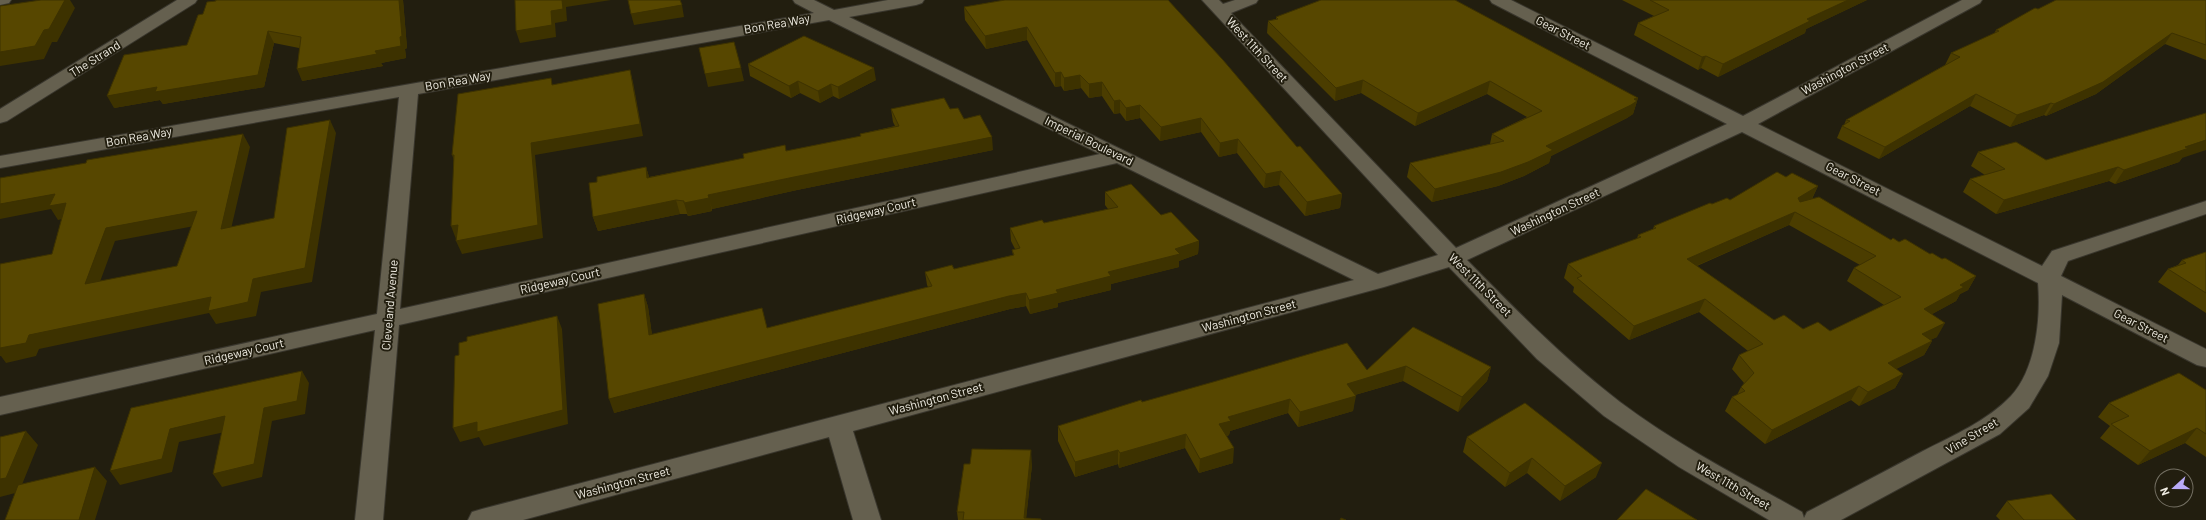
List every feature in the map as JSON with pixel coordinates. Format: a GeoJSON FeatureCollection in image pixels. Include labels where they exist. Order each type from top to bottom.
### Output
{"type":"FeatureCollection","features":[{"type":"Feature","properties":{"kind":"street","name":"The Strand"},"geometry":{"type":"LineString","coordinates":[[0,117],[189,0]]}},
{"type":"Feature","properties":{"kind":"street","name":"Imperial Boulevard"},"geometry":{"type":"LineString","coordinates":[[801,0],[1376,282]]}},
{"type":"Feature","properties":{"kind":"street","name":"Bon Rea Way"},"geometry":{"type":"LineString","coordinates":[[0,162],[916,0]]}},
{"type":"Feature","properties":{"kind":"street"},"geometry":{"type":"LineString","coordinates":[[1215,5],[1250,0]]}},
{"type":"Feature","properties":{"kind":"street","name":"Gear Street"},"geometry":{"type":"LineString","coordinates":[[1498,0],[2206,359]]}},
{"type":"Feature","properties":{"kind":"street","name":"Washington Street"},"geometry":{"type":"LineString","coordinates":[[482,520],[1376,282],[1454,258],[1743,124],[1974,0]]}},
{"type":"Feature","properties":{"kind":"street","name":"West 11th Street"},"geometry":{"type":"LineString","coordinates":[[1215,5],[1454,258],[1550,356],[1589,391],[1634,426],[1792,520]]}},
{"type":"Feature","properties":{"kind":"street","name":"Cleveland Avenue"},"geometry":{"type":"LineString","coordinates":[[370,520],[409,90]]}},
{"type":"Feature","properties":{"kind":"street","name":"Ridgeway Court"},"geometry":{"type":"LineString","coordinates":[[0,406],[1120,156]]}},
{"type":"Feature","properties":{"kind":"street","name":"Vine Street"},"geometry":{"type":"LineString","coordinates":[[1817,520],[1992,427],[2020,402],[2036,376],[2047,343],[2051,304],[2049,279],[2053,265],[2060,256],[2206,207]]}},
{"type":"Feature","properties":{"kind":"street"},"geometry":{"type":"LineString","coordinates":[[838,425],[867,520]]}},
{"type":"Feature","properties":{"kind":"building"},"geometry":{"type":"Polygon","coordinates":[[[41,0],[65,0],[49,29],[44,30],[35,46],[0,52],[0,6],[41,0]]]}},
{"type":"Feature","properties":{"kind":"building"},"geometry":{"type":"Polygon","coordinates":[[[216,0],[399,0],[402,36],[400,37],[401,46],[375,51],[377,54],[297,69],[301,37],[268,31],[258,75],[155,92],[157,87],[107,96],[124,55],[187,45],[198,15],[203,14],[207,2],[216,0]]]}},
{"type":"Feature","properties":{"kind":"building"},"geometry":{"type":"Polygon","coordinates":[[[515,0],[562,0],[563,9],[551,11],[552,25],[516,31],[515,0]]]}},
{"type":"Feature","properties":{"kind":"building"},"geometry":{"type":"Polygon","coordinates":[[[628,0],[680,0],[682,5],[631,14],[628,0]]]}},
{"type":"Feature","properties":{"kind":"building"},"geometry":{"type":"Polygon","coordinates":[[[1005,0],[1168,0],[1223,60],[1297,147],[1300,146],[1342,194],[1307,202],[1281,171],[1266,174],[1238,139],[1220,143],[1201,118],[1161,127],[1140,105],[1126,108],[1120,100],[1114,101],[1102,82],[1089,84],[1080,75],[1064,78],[1061,72],[1055,73],[1027,27],[985,36],[964,7],[1005,0]]]}},
{"type":"Feature","properties":{"kind":"building"},"geometry":{"type":"Polygon","coordinates":[[[1321,0],[1455,0],[1638,98],[1634,99],[1637,101],[1631,105],[1546,146],[1553,150],[1528,162],[1501,172],[1435,189],[1410,163],[1504,141],[1492,134],[1542,111],[1490,81],[1418,113],[1363,80],[1336,88],[1268,21],[1278,19],[1276,17],[1321,0]]]}},
{"type":"Feature","properties":{"kind":"building"},"geometry":{"type":"Polygon","coordinates":[[[1650,0],[1848,0],[1807,19],[1810,21],[1723,64],[1706,56],[1702,57],[1638,23],[1669,10],[1650,0]]]}},
{"type":"Feature","properties":{"kind":"building"},"geometry":{"type":"Polygon","coordinates":[[[2056,0],[2206,0],[2206,45],[2172,33],[2103,82],[2054,104],[2051,103],[2017,115],[1976,94],[1885,147],[1842,126],[1850,121],[1846,120],[1960,57],[1951,53],[1999,31],[1996,30],[2035,8],[2038,9],[2056,0]]]}},
{"type":"Feature","properties":{"kind":"building"},"geometry":{"type":"Polygon","coordinates":[[[804,36],[874,68],[838,87],[831,84],[818,91],[798,81],[789,86],[748,64],[804,36]]]}},
{"type":"Feature","properties":{"kind":"building"},"geometry":{"type":"Polygon","coordinates":[[[734,42],[741,68],[705,74],[699,48],[734,42]]]}},
{"type":"Feature","properties":{"kind":"building"},"geometry":{"type":"Polygon","coordinates":[[[630,70],[640,124],[531,143],[538,225],[456,241],[458,225],[451,226],[454,155],[452,155],[458,94],[551,78],[552,85],[630,70]]]}},
{"type":"Feature","properties":{"kind":"building"},"geometry":{"type":"Polygon","coordinates":[[[944,98],[950,109],[958,108],[964,119],[980,115],[992,137],[708,195],[709,198],[684,203],[684,201],[676,200],[593,217],[589,183],[597,182],[597,177],[646,167],[647,178],[744,158],[743,154],[785,145],[786,151],[861,136],[860,134],[899,126],[891,109],[944,98]]]}},
{"type":"Feature","properties":{"kind":"building"},"geometry":{"type":"Polygon","coordinates":[[[2206,113],[2206,140],[2185,147],[2189,148],[2124,170],[2118,167],[2004,200],[1970,179],[2005,169],[1978,152],[2016,142],[2046,160],[2206,113]]]}},
{"type":"Feature","properties":{"kind":"building"},"geometry":{"type":"Polygon","coordinates":[[[330,120],[305,268],[253,279],[248,302],[208,311],[211,297],[29,335],[26,343],[0,348],[0,264],[52,254],[66,203],[49,206],[55,194],[0,204],[0,178],[86,163],[87,160],[243,134],[221,229],[274,218],[287,128],[330,120]],[[197,211],[106,228],[85,284],[177,266],[197,211]]]}},
{"type":"Feature","properties":{"kind":"building"},"geometry":{"type":"Polygon","coordinates":[[[1777,172],[1786,177],[1792,173],[1818,186],[1798,198],[1800,202],[1819,197],[1891,240],[1893,238],[1899,242],[1905,239],[1930,254],[1932,253],[1942,259],[1945,258],[1976,276],[1960,285],[1964,287],[1924,309],[1945,323],[1922,334],[1932,341],[1888,363],[1903,374],[1868,392],[1859,386],[1772,430],[1732,397],[1745,391],[1741,387],[1754,373],[1739,355],[1763,344],[1705,299],[1634,326],[1577,278],[1582,276],[1568,264],[1641,237],[1638,235],[1656,228],[1654,226],[1710,203],[1712,204],[1727,198],[1730,200],[1777,172]],[[1795,212],[1687,259],[1774,320],[1784,315],[1803,329],[1818,322],[1830,331],[1901,297],[1854,268],[1876,256],[1795,212]]]}},
{"type":"Feature","properties":{"kind":"building"},"geometry":{"type":"Polygon","coordinates":[[[1131,184],[1161,215],[1171,212],[1199,241],[1175,249],[1180,254],[1108,272],[1111,276],[1056,290],[1058,293],[1029,300],[1026,293],[1009,296],[609,399],[598,304],[644,294],[649,335],[762,308],[767,328],[932,286],[925,272],[952,265],[954,269],[1014,255],[1012,250],[1020,248],[1010,228],[1042,220],[1044,223],[1118,207],[1105,192],[1131,184]]]}},
{"type":"Feature","properties":{"kind":"building"},"geometry":{"type":"Polygon","coordinates":[[[2206,252],[2206,293],[2168,269],[2186,263],[2182,260],[2206,252]]]}},
{"type":"Feature","properties":{"kind":"building"},"geometry":{"type":"Polygon","coordinates":[[[557,316],[563,410],[477,432],[477,422],[453,428],[455,356],[459,355],[459,343],[467,341],[467,337],[557,316]]]}},
{"type":"Feature","properties":{"kind":"building"},"geometry":{"type":"Polygon","coordinates":[[[1413,327],[1491,367],[1462,397],[1406,366],[1347,384],[1356,396],[1300,412],[1290,399],[1228,417],[1231,421],[1219,424],[1234,448],[1200,459],[1186,434],[1120,453],[1118,450],[1075,462],[1058,426],[1141,400],[1142,402],[1347,343],[1367,370],[1413,327]]]}},
{"type":"Feature","properties":{"kind":"building"},"geometry":{"type":"Polygon","coordinates":[[[302,371],[297,401],[264,408],[254,464],[213,474],[225,416],[170,429],[162,459],[110,471],[131,408],[302,371]]]}},
{"type":"Feature","properties":{"kind":"building"},"geometry":{"type":"Polygon","coordinates":[[[2179,373],[2206,390],[2206,434],[2197,428],[2150,451],[2111,424],[2129,416],[2109,403],[2179,373]]]}},
{"type":"Feature","properties":{"kind":"building"},"geometry":{"type":"Polygon","coordinates":[[[1525,403],[1602,463],[1565,486],[1532,458],[1510,473],[1467,437],[1525,403]]]}},
{"type":"Feature","properties":{"kind":"building"},"geometry":{"type":"Polygon","coordinates":[[[26,431],[6,478],[0,479],[0,437],[26,431]]]}},
{"type":"Feature","properties":{"kind":"building"},"geometry":{"type":"Polygon","coordinates":[[[972,449],[1031,450],[1024,518],[1041,520],[963,520],[964,512],[957,512],[964,464],[970,464],[972,449]]]}},
{"type":"Feature","properties":{"kind":"building"},"geometry":{"type":"Polygon","coordinates":[[[95,467],[79,520],[5,520],[18,485],[95,467]]]}},
{"type":"Feature","properties":{"kind":"building"},"geometry":{"type":"Polygon","coordinates":[[[1646,489],[1697,520],[1617,520],[1646,489]]]}},
{"type":"Feature","properties":{"kind":"building"},"geometry":{"type":"Polygon","coordinates":[[[2051,494],[2076,520],[2024,520],[2007,501],[2051,494]]]}}]}
